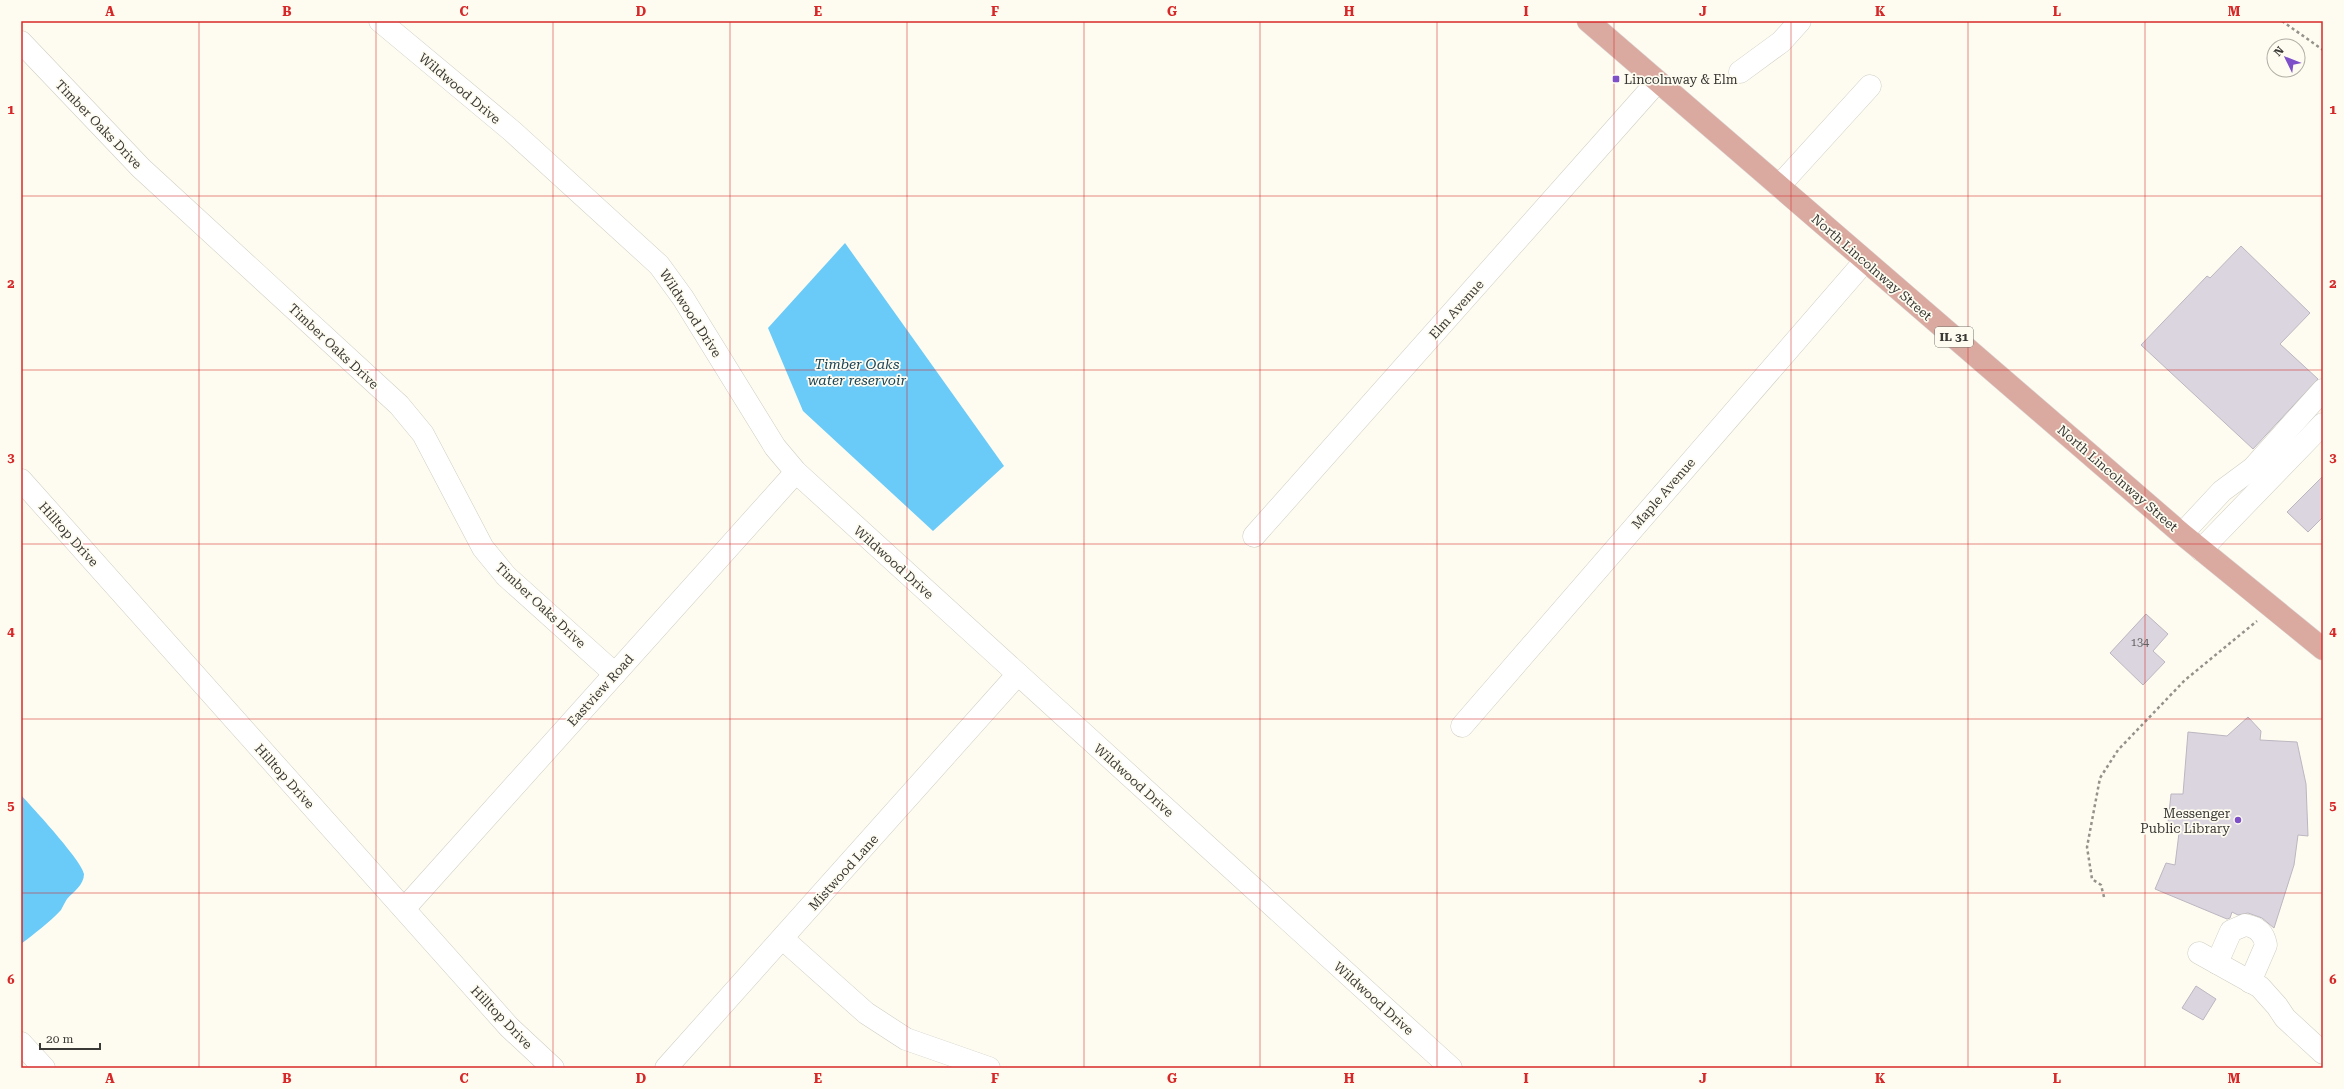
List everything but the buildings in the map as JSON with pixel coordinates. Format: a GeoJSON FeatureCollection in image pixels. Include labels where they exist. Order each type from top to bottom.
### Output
{"type":"FeatureCollection","features":[{"type":"Feature","properties":{"kind":"main road","name":"North Lincolnway Street"},"geometry":{"type":"LineString","coordinates":[[1593,23],[1657,82],[2182,534],[2323,650]]}},
{"type":"Feature","properties":{"kind":"street","name":"Wildwood Drive"},"geometry":{"type":"LineString","coordinates":[[380,21],[512,131],[659,265],[683,298],[776,448],[796,472],[1452,1068]]}},
{"type":"Feature","properties":{"kind":"street"},"geometry":{"type":"LineString","coordinates":[[1740,72],[1781,42],[1800,21]]}},
{"type":"Feature","properties":{"kind":"street","name":"Timber Oaks Drive"},"geometry":{"type":"LineString","coordinates":[[21,42],[141,168],[399,405],[423,434],[483,548],[506,576],[615,674]]}},
{"type":"Feature","properties":{"kind":"street","name":"Elm Avenue"},"geometry":{"type":"LineString","coordinates":[[1254,536],[1657,82]]}},
{"type":"Feature","properties":{"kind":"street"},"geometry":{"type":"LineString","coordinates":[[1779,186],[1870,86]]}},
{"type":"Feature","properties":{"kind":"street","name":"Maple Avenue"},"geometry":{"type":"LineString","coordinates":[[1462,726],[1865,261]]}},
{"type":"Feature","properties":{"kind":"street"},"geometry":{"type":"LineString","coordinates":[[2182,534],[2222,491],[2253,468],[2323,390]]}},
{"type":"Feature","properties":{"kind":"street"},"geometry":{"type":"LineString","coordinates":[[2201,550],[2323,424]]}},
{"type":"Feature","properties":{"kind":"street","name":"Eastview Road"},"geometry":{"type":"LineString","coordinates":[[404,908],[796,472]]}},
{"type":"Feature","properties":{"kind":"street","name":"Hilltop Drive"},"geometry":{"type":"LineString","coordinates":[[21,480],[509,1027],[553,1068]]}},
{"type":"Feature","properties":{"kind":"street","name":"Mistwood Lane"},"geometry":{"type":"LineString","coordinates":[[666,1068],[783,939],[1018,674]]}},
{"type":"Feature","properties":{"kind":"street"},"geometry":{"type":"LineString","coordinates":[[2250,982],[2266,945],[2265,939],[2258,929],[2245,925],[2231,931],[2208,958],[2250,982],[2260,987],[2278,1006],[2285,1018],[2323,1053]]}},
{"type":"Feature","properties":{"kind":"street"},"geometry":{"type":"LineString","coordinates":[[783,939],[866,1012],[906,1040],[989,1068]]}},
{"type":"Feature","properties":{"kind":"street"},"geometry":{"type":"LineString","coordinates":[[21,1043],[44,1068]]}},
{"type":"Feature","properties":{"kind":"path"},"geometry":{"type":"LineString","coordinates":[[2282,21],[2323,50]]}},
{"type":"Feature","properties":{"kind":"path"},"geometry":{"type":"LineString","coordinates":[[2104,897],[2101,885],[2092,879],[2087,847],[2100,778],[2118,750],[2185,680],[2257,621]]}},
{"type":"Feature","properties":{"kind":"water","name":"Timber Oaks water reservoir"},"geometry":{"type":"Polygon","coordinates":[[[845,243],[1004,466],[933,531],[803,411],[768,328],[845,243]]]}},
{"type":"Feature","properties":{"kind":"water"},"geometry":{"type":"Polygon","coordinates":[[[21,795],[67,847],[81,868],[84,878],[78,888],[67,899],[61,910],[47,924],[21,944],[21,795]]]}},
{"type":"Feature","properties":{"kind":"place","name":"Lincolnway & Elm"},"geometry":{"type":"Point","coordinates":[1616,79]}},
{"type":"Feature","properties":{"kind":"place","name":"Messenger Public Library"},"geometry":{"type":"Point","coordinates":[2238,820]}}]}
